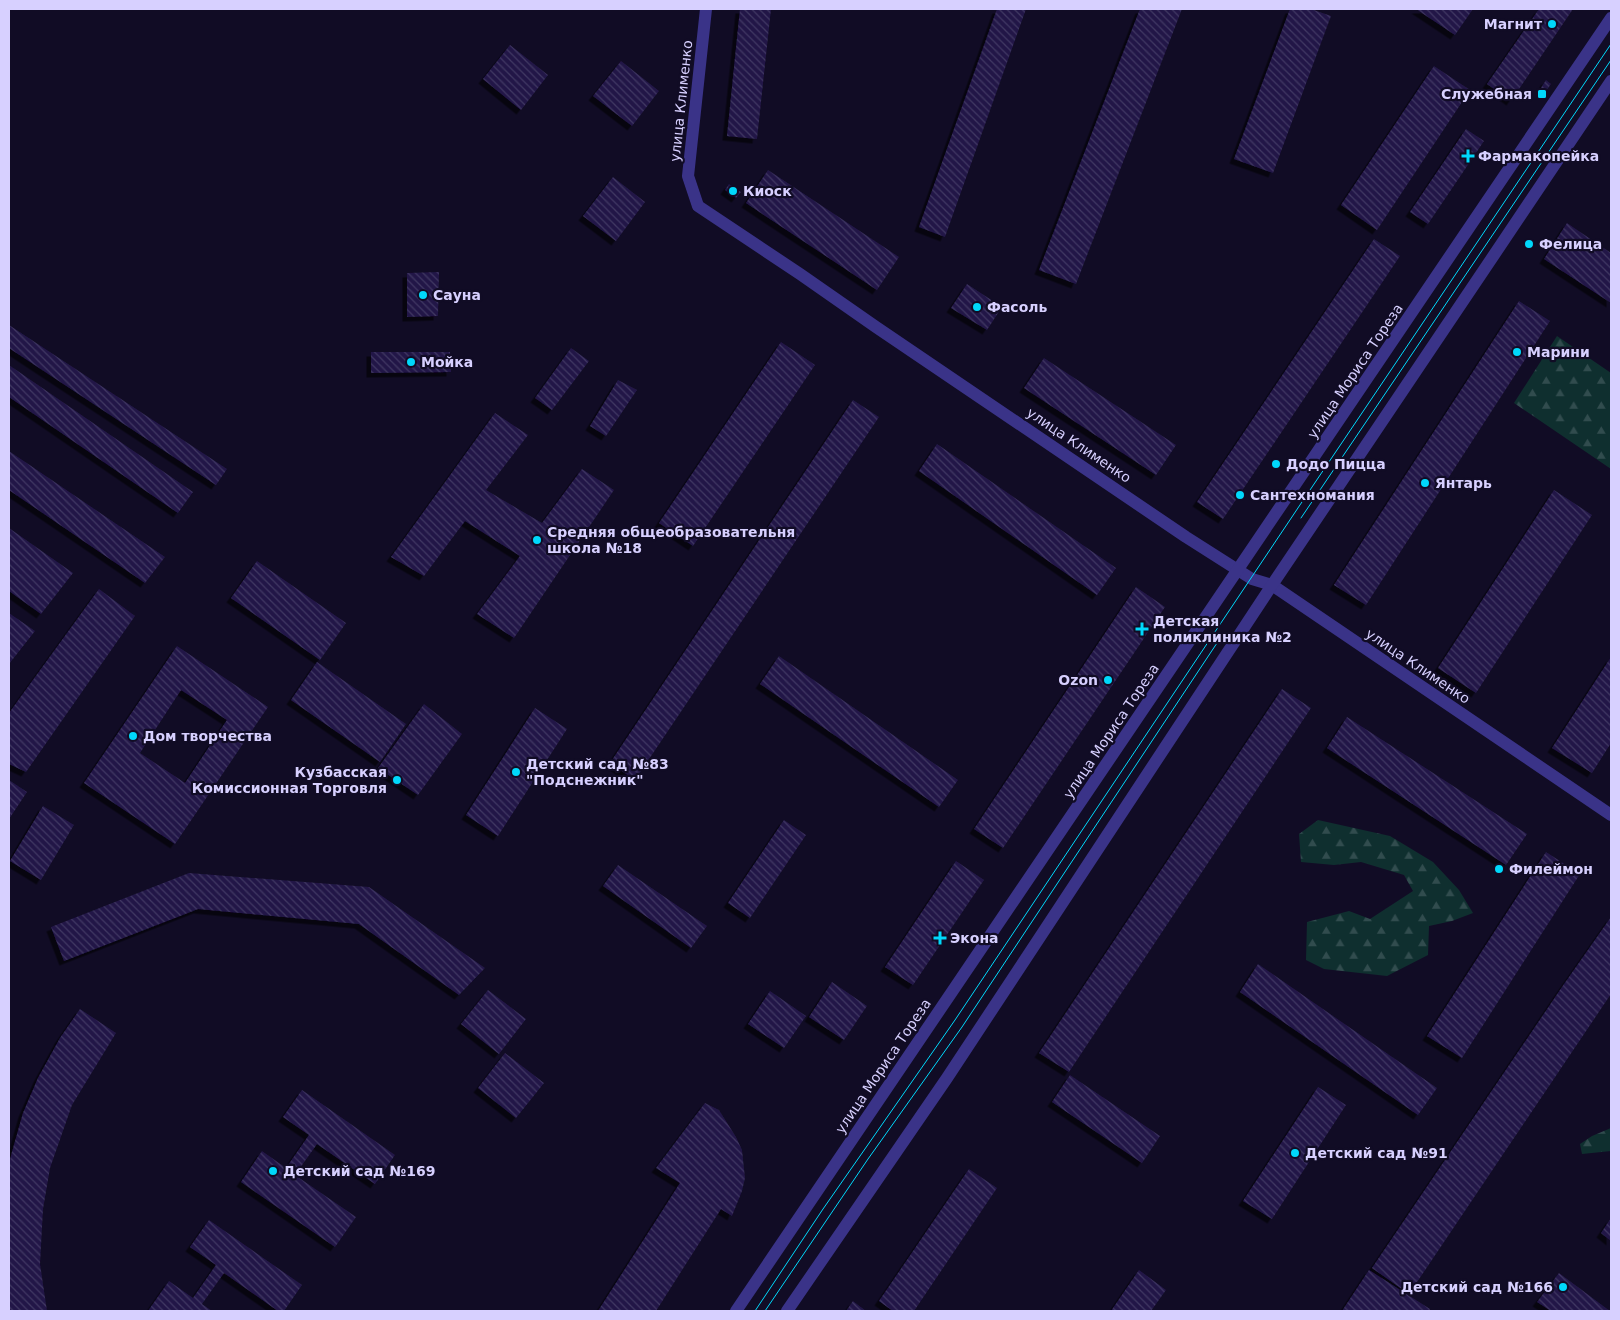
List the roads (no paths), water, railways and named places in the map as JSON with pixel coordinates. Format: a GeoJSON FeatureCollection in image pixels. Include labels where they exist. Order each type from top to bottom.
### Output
{"type":"FeatureCollection","features":[{"type":"Feature","properties":{"kind":"street","name":"улица Клименко"},"geometry":{"type":"LineString","coordinates":[[706,9],[688,176],[698,206],[1238,571],[1252,579],[1272,585],[1611,815]]}},
{"type":"Feature","properties":{"kind":"street","name":"улица Мориса Тореза"},"geometry":{"type":"LineString","coordinates":[[736,1311],[1611,18]]}},
{"type":"Feature","properties":{"kind":"street"},"geometry":{"type":"LineString","coordinates":[[787,1311],[947,1078],[1272,585],[1611,81]]}},
{"type":"Feature","properties":{"kind":"tram line"},"geometry":{"type":"LineString","coordinates":[[755,1311],[823,1209],[955,1020],[1611,44]]}},
{"type":"Feature","properties":{"kind":"tram line"},"geometry":{"type":"LineString","coordinates":[[1301,518],[1611,60]]}},
{"type":"Feature","properties":{"kind":"tram line"},"geometry":{"type":"LineString","coordinates":[[765,1311],[868,1159],[962,1027],[1223,634]]}},
{"type":"Feature","properties":{"kind":"place","name":"Магнит"},"geometry":{"type":"Point","coordinates":[1552,24]}},
{"type":"Feature","properties":{"kind":"place","name":"Служебная"},"geometry":{"type":"Point","coordinates":[1542,94]}},
{"type":"Feature","properties":{"kind":"place","name":"Фармакопейка"},"geometry":{"type":"Point","coordinates":[1468,156]}},
{"type":"Feature","properties":{"kind":"place","name":"Киоск"},"geometry":{"type":"Point","coordinates":[733,191]}},
{"type":"Feature","properties":{"kind":"place","name":"Фелица"},"geometry":{"type":"Point","coordinates":[1529,244]}},
{"type":"Feature","properties":{"kind":"place","name":"Сауна"},"geometry":{"type":"Point","coordinates":[423,295]}},
{"type":"Feature","properties":{"kind":"place","name":"Фасоль"},"geometry":{"type":"Point","coordinates":[977,307]}},
{"type":"Feature","properties":{"kind":"place","name":"Марини"},"geometry":{"type":"Point","coordinates":[1517,352]}},
{"type":"Feature","properties":{"kind":"place","name":"Мойка"},"geometry":{"type":"Point","coordinates":[411,362]}},
{"type":"Feature","properties":{"kind":"place","name":"Додо Пицца"},"geometry":{"type":"Point","coordinates":[1276,464]}},
{"type":"Feature","properties":{"kind":"place","name":"Янтарь"},"geometry":{"type":"Point","coordinates":[1425,483]}},
{"type":"Feature","properties":{"kind":"place","name":"Сантехномания"},"geometry":{"type":"Point","coordinates":[1240,495]}},
{"type":"Feature","properties":{"kind":"place","name":"Средняя общеобразовательня школа №18"},"geometry":{"type":"Point","coordinates":[537,540]}},
{"type":"Feature","properties":{"kind":"place","name":"Детская поликлиника №2"},"geometry":{"type":"Point","coordinates":[1142,629]}},
{"type":"Feature","properties":{"kind":"place","name":"Ozon"},"geometry":{"type":"Point","coordinates":[1108,680]}},
{"type":"Feature","properties":{"kind":"place","name":"Дом творчества"},"geometry":{"type":"Point","coordinates":[133,736]}},
{"type":"Feature","properties":{"kind":"place","name":"Детский сад №83 \"Подснежник\""},"geometry":{"type":"Point","coordinates":[516,772]}},
{"type":"Feature","properties":{"kind":"place","name":"Кузбасская Комиссионная Торговля"},"geometry":{"type":"Point","coordinates":[397,780]}},
{"type":"Feature","properties":{"kind":"place","name":"Филеймон"},"geometry":{"type":"Point","coordinates":[1499,869]}},
{"type":"Feature","properties":{"kind":"place","name":"Экона"},"geometry":{"type":"Point","coordinates":[940,938]}},
{"type":"Feature","properties":{"kind":"place","name":"Детский сад №91"},"geometry":{"type":"Point","coordinates":[1295,1153]}},
{"type":"Feature","properties":{"kind":"place","name":"Детский сад №169"},"geometry":{"type":"Point","coordinates":[273,1171]}},
{"type":"Feature","properties":{"kind":"place","name":"Детский сад №166"},"geometry":{"type":"Point","coordinates":[1563,1287]}}]}
